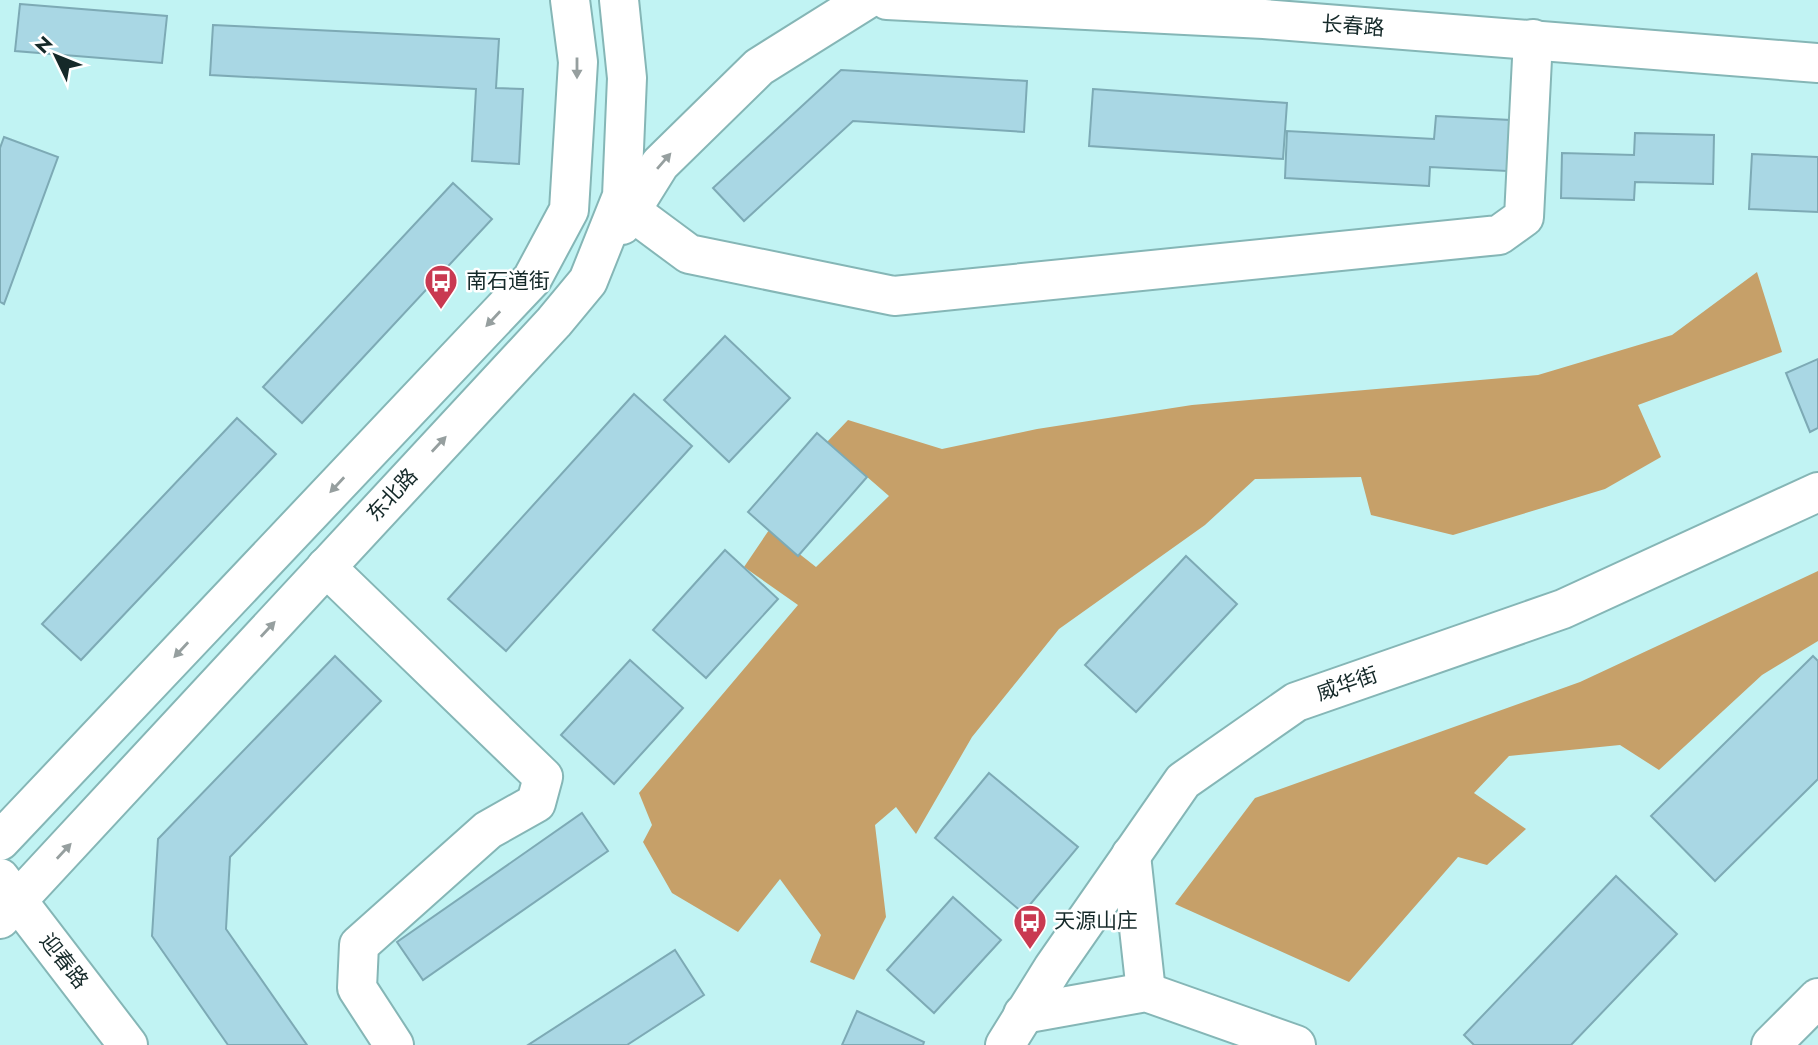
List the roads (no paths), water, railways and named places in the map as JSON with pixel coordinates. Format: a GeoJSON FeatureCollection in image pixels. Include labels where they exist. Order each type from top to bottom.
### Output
{"type":"FeatureCollection","features":[{"type":"Feature","properties":{"kind":"main road"},"geometry":{"type":"LineString","coordinates":[[0,841],[531,279],[569,210],[578,62],[569,0]]}},
{"type":"Feature","properties":{"kind":"main road","name":"东北路"},"geometry":{"type":"LineString","coordinates":[[6,899],[326,567],[554,322],[588,281],[622,195],[627,78],[619,0]]}},
{"type":"Feature","properties":{"kind":"main road"},"geometry":{"type":"LineString","coordinates":[[588,281],[660,164],[759,67],[866,0]]}},
{"type":"Feature","properties":{"kind":"main road","name":"长春路"},"geometry":{"type":"LineString","coordinates":[[887,0],[1286,10],[1533,39],[1818,63]]}},
{"type":"Feature","properties":{"kind":"main road"},"geometry":{"type":"LineString","coordinates":[[631,211],[689,254],[894,296],[1499,235],[1524,217],[1533,39]]}},
{"type":"Feature","properties":{"kind":"main road","name":"威华街"},"geometry":{"type":"LineString","coordinates":[[1014,1029],[1130,855],[1183,781],[1296,702],[1563,609],[1818,492]]}},
{"type":"Feature","properties":{"kind":"main road"},"geometry":{"type":"LineString","coordinates":[[326,567],[543,777],[536,803],[488,830],[359,945],[358,988],[394,1045]]}},
{"type":"Feature","properties":{"kind":"main road"},"geometry":{"type":"LineString","coordinates":[[1130,855],[1146,992]]}},
{"type":"Feature","properties":{"kind":"main road","name":"迎春路"},"geometry":{"type":"LineString","coordinates":[[6,899],[128,1045]]}},
{"type":"Feature","properties":{"kind":"main road"},"geometry":{"type":"LineString","coordinates":[[1014,1029],[1146,992],[1296,1045]]}},
{"type":"Feature","properties":{"kind":"main road"},"geometry":{"type":"LineString","coordinates":[[1771,1045],[1818,998]]}},
{"type":"Feature","properties":{"kind":"place","name":"南石道街"},"geometry":{"type":"Point","coordinates":[441,311]}},
{"type":"Feature","properties":{"kind":"place","name":"天源山庄"},"geometry":{"type":"Point","coordinates":[1030,951]}}]}
